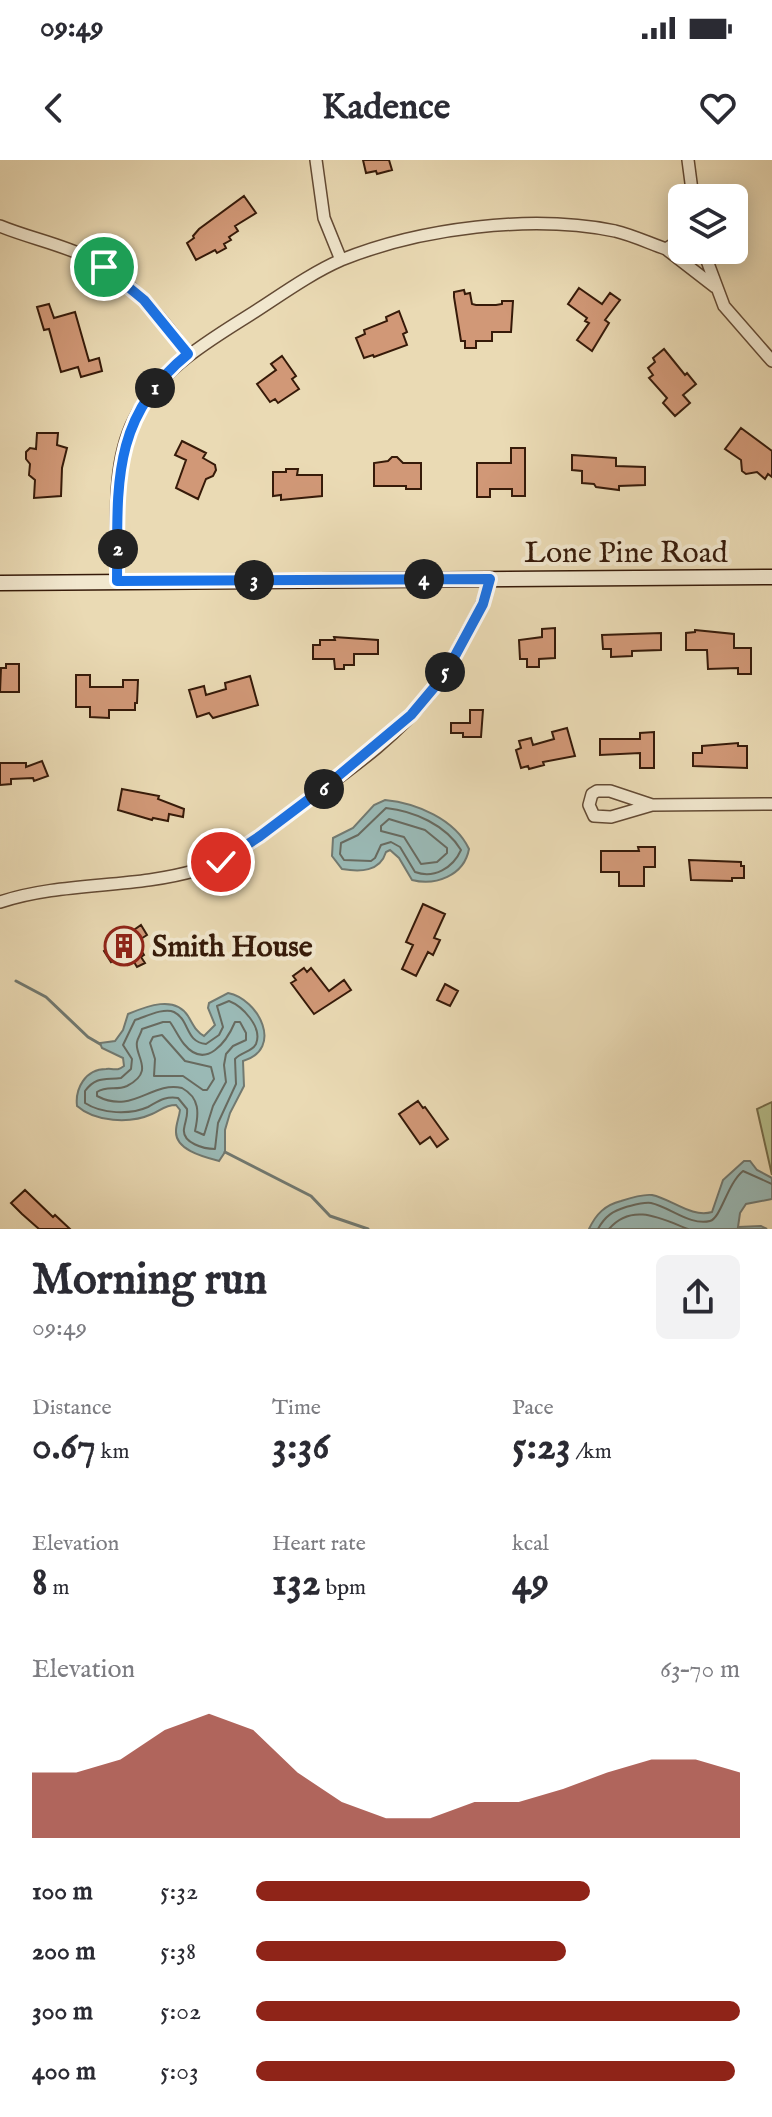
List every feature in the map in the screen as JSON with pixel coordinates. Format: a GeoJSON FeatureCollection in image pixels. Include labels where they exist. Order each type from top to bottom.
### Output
{"type":"FeatureCollection","features":[{"type":"Feature","properties":{"kind":"street"},"geometry":{"type":"LineString","coordinates":[[316,160],[324,218],[341,260]]}},
{"type":"Feature","properties":{"kind":"street"},"geometry":{"type":"LineString","coordinates":[[688,160],[691,184]]}},
{"type":"Feature","properties":{"kind":"street"},"geometry":{"type":"LineString","coordinates":[[117,581],[119,484],[124,448],[133,422],[145,402],[161,380],[188,354],[341,260],[447,231],[515,224],[587,227],[618,232],[666,249],[715,287]]}},
{"type":"Feature","properties":{"kind":"street"},"geometry":{"type":"LineString","coordinates":[[0,226],[87,257],[104,267],[144,300],[188,354]]}},
{"type":"Feature","properties":{"kind":"street"},"geometry":{"type":"LineString","coordinates":[[708,264],[724,306],[772,361]]}},
{"type":"Feature","properties":{"kind":"street","name":"Lone Pine Road"},"geometry":{"type":"LineString","coordinates":[[0,583],[772,577]]}},
{"type":"Feature","properties":{"kind":"street"},"geometry":{"type":"LineString","coordinates":[[0,902],[60,888],[178,875],[221,862],[242,849],[325,787],[411,715],[432,691],[456,654],[483,604],[490,579]]}},
{"type":"Feature","properties":{"kind":"street"},"geometry":{"type":"LineString","coordinates":[[652,805],[603,790],[592,794],[589,805],[594,816],[604,819],[652,805],[772,804]]}},
{"type":"Feature","properties":{"kind":"green space"},"geometry":{"type":"Polygon","coordinates":[[[772,1102],[772,1175],[757,1109],[772,1102]]]}},
{"type":"Feature","properties":{"kind":"water"},"geometry":{"type":"Polygon","coordinates":[[[385,800],[422,809],[454,829],[469,849],[461,866],[439,880],[412,880],[399,858],[390,850],[374,867],[342,869],[332,856],[333,838],[353,828],[374,805],[385,800]]]}},
{"type":"Feature","properties":{"kind":"water"},"geometry":{"type":"Polygon","coordinates":[[[228,993],[249,1004],[257,1014],[264,1036],[262,1046],[255,1055],[243,1061],[244,1086],[230,1113],[225,1130],[225,1152],[219,1161],[192,1152],[180,1143],[176,1131],[180,1110],[176,1105],[143,1117],[123,1120],[93,1115],[77,1106],[80,1087],[87,1076],[99,1070],[124,1066],[123,1058],[102,1048],[100,1043],[115,1041],[123,1030],[128,1014],[160,1004],[176,1006],[204,1036],[215,1025],[209,1003],[228,993]]]}},
{"type":"Feature","properties":{"kind":"water"},"geometry":{"type":"Polygon","coordinates":[[[744,1161],[750,1161],[757,1170],[772,1178],[772,1199],[746,1204],[740,1213],[738,1227],[761,1226],[767,1229],[589,1229],[606,1208],[644,1195],[659,1197],[697,1212],[712,1212],[723,1180],[744,1161]]]}},
{"type":"Feature","properties":{"kind":"building"},"geometry":{"type":"Polygon","coordinates":[[[363,160],[389,160],[392,170],[366,173],[363,160]]]}},
{"type":"Feature","properties":{"kind":"building"},"geometry":{"type":"Polygon","coordinates":[[[244,196],[256,213],[235,226],[238,231],[224,244],[226,248],[196,260],[187,243],[199,229],[244,196]]]}},
{"type":"Feature","properties":{"kind":"building"},"geometry":{"type":"Polygon","coordinates":[[[579,288],[602,304],[610,293],[620,300],[605,320],[609,323],[592,351],[577,340],[589,323],[585,321],[587,318],[568,304],[579,288]]]}},
{"type":"Feature","properties":{"kind":"building"},"geometry":{"type":"Polygon","coordinates":[[[464,290],[465,294],[470,293],[472,304],[476,305],[513,301],[511,332],[492,332],[492,341],[476,341],[476,348],[465,348],[465,341],[461,341],[454,297],[454,292],[464,290]]]}},
{"type":"Feature","properties":{"kind":"building"},"geometry":{"type":"Polygon","coordinates":[[[49,304],[54,318],[75,312],[89,361],[99,358],[102,371],[81,377],[78,367],[61,372],[49,329],[44,330],[37,307],[49,304]]]}},
{"type":"Feature","properties":{"kind":"building"},"geometry":{"type":"Polygon","coordinates":[[[399,311],[407,332],[403,334],[407,345],[364,358],[356,338],[365,334],[364,330],[387,321],[386,317],[399,311]]]}},
{"type":"Feature","properties":{"kind":"building"},"geometry":{"type":"Polygon","coordinates":[[[664,349],[696,384],[683,395],[690,403],[675,416],[663,403],[667,398],[649,378],[653,375],[648,368],[655,362],[653,358],[664,349]]]}},
{"type":"Feature","properties":{"kind":"building"},"geometry":{"type":"Polygon","coordinates":[[[282,356],[296,376],[292,379],[299,389],[278,403],[275,399],[270,402],[257,384],[276,370],[271,364],[282,356]]]}},
{"type":"Feature","properties":{"kind":"building"},"geometry":{"type":"Polygon","coordinates":[[[741,428],[772,451],[772,477],[768,474],[765,479],[757,472],[746,474],[742,471],[741,460],[725,449],[741,428]]]}},
{"type":"Feature","properties":{"kind":"building"},"geometry":{"type":"Polygon","coordinates":[[[37,433],[58,433],[57,445],[67,448],[62,468],[61,496],[34,498],[35,480],[29,475],[30,464],[26,452],[30,448],[36,449],[37,433]]]}},
{"type":"Feature","properties":{"kind":"building"},"geometry":{"type":"Polygon","coordinates":[[[182,441],[206,453],[203,458],[215,465],[213,476],[206,479],[198,499],[176,488],[186,460],[175,455],[182,441]]]}},
{"type":"Feature","properties":{"kind":"building"},"geometry":{"type":"Polygon","coordinates":[[[511,448],[525,448],[525,496],[512,496],[512,489],[490,489],[490,497],[477,497],[477,463],[511,463],[511,448]]]}},
{"type":"Feature","properties":{"kind":"building"},"geometry":{"type":"Polygon","coordinates":[[[572,455],[616,458],[616,466],[645,467],[645,485],[619,486],[619,490],[582,483],[582,471],[572,470],[572,455]]]}},
{"type":"Feature","properties":{"kind":"building"},"geometry":{"type":"Polygon","coordinates":[[[392,457],[403,463],[421,463],[421,489],[374,486],[374,463],[388,461],[392,457]]]}},
{"type":"Feature","properties":{"kind":"building"},"geometry":{"type":"Polygon","coordinates":[[[286,469],[298,469],[297,475],[322,475],[322,496],[281,500],[281,495],[273,496],[273,472],[286,472],[286,469]]]}},
{"type":"Feature","properties":{"kind":"building"},"geometry":{"type":"Polygon","coordinates":[[[555,628],[555,658],[539,659],[539,667],[527,667],[527,659],[520,659],[519,640],[542,637],[542,629],[555,628]]]}},
{"type":"Feature","properties":{"kind":"building"},"geometry":{"type":"Polygon","coordinates":[[[695,630],[734,634],[734,648],[751,648],[751,674],[738,674],[738,668],[708,669],[707,650],[686,650],[686,633],[695,630]]]}},
{"type":"Feature","properties":{"kind":"building"},"geometry":{"type":"Polygon","coordinates":[[[661,633],[661,650],[632,651],[632,656],[611,657],[611,649],[603,649],[602,635],[661,633]]]}},
{"type":"Feature","properties":{"kind":"building"},"geometry":{"type":"Polygon","coordinates":[[[334,637],[378,640],[378,654],[354,654],[354,665],[344,665],[344,669],[335,669],[334,659],[313,659],[313,645],[320,645],[320,640],[335,640],[334,637]]]}},
{"type":"Feature","properties":{"kind":"building"},"geometry":{"type":"Polygon","coordinates":[[[6,664],[19,664],[19,692],[0,692],[1,668],[6,668],[6,664]]]}},
{"type":"Feature","properties":{"kind":"building"},"geometry":{"type":"Polygon","coordinates":[[[76,675],[90,675],[90,687],[123,687],[123,680],[138,680],[135,710],[109,710],[109,718],[90,717],[90,707],[76,707],[76,675]]]}},
{"type":"Feature","properties":{"kind":"building"},"geometry":{"type":"Polygon","coordinates":[[[250,676],[258,705],[213,718],[209,713],[197,717],[189,690],[204,686],[206,695],[226,689],[225,683],[250,676]]]}},
{"type":"Feature","properties":{"kind":"building"},"geometry":{"type":"Polygon","coordinates":[[[470,710],[483,710],[481,737],[451,733],[451,723],[470,723],[470,710]]]}},
{"type":"Feature","properties":{"kind":"building"},"geometry":{"type":"Polygon","coordinates":[[[567,728],[575,756],[543,762],[544,765],[529,769],[528,766],[521,768],[516,750],[521,748],[519,741],[531,738],[533,745],[554,739],[552,732],[567,728]]]}},
{"type":"Feature","properties":{"kind":"building"},"geometry":{"type":"Polygon","coordinates":[[[654,732],[654,768],[640,768],[640,753],[600,755],[600,739],[640,739],[640,733],[654,732]]]}},
{"type":"Feature","properties":{"kind":"building"},"geometry":{"type":"Polygon","coordinates":[[[738,743],[738,746],[747,746],[747,768],[693,766],[693,753],[702,753],[702,746],[738,743]]]}},
{"type":"Feature","properties":{"kind":"building"},"geometry":{"type":"Polygon","coordinates":[[[42,761],[48,776],[34,781],[33,778],[11,779],[11,784],[0,785],[0,763],[26,763],[26,767],[42,761]]]}},
{"type":"Feature","properties":{"kind":"building"},"geometry":{"type":"Polygon","coordinates":[[[122,789],[159,796],[158,799],[184,809],[183,817],[169,814],[168,821],[152,820],[118,810],[122,789]]]}},
{"type":"Feature","properties":{"kind":"building"},"geometry":{"type":"Polygon","coordinates":[[[638,847],[655,847],[655,867],[644,867],[644,886],[619,886],[619,872],[601,872],[601,851],[639,851],[638,847]]]}},
{"type":"Feature","properties":{"kind":"building"},"geometry":{"type":"Polygon","coordinates":[[[689,860],[741,862],[744,878],[732,878],[732,881],[691,880],[689,860]]]}},
{"type":"Feature","properties":{"kind":"building"},"geometry":{"type":"Polygon","coordinates":[[[423,904],[445,914],[434,938],[440,940],[433,955],[428,952],[416,976],[402,969],[413,945],[406,942],[423,904]]]}},
{"type":"Feature","properties":{"kind":"building","name":"Smith House"},"geometry":{"type":"Polygon","coordinates":[[[141,925],[147,935],[136,942],[145,963],[137,967],[134,962],[128,965],[122,955],[111,962],[104,951],[141,925]]]}},
{"type":"Feature","properties":{"kind":"building"},"geometry":{"type":"Polygon","coordinates":[[[304,968],[307,972],[311,968],[329,991],[344,980],[351,990],[314,1014],[291,983],[296,980],[293,976],[304,968]]]}},
{"type":"Feature","properties":{"kind":"building"},"geometry":{"type":"Polygon","coordinates":[[[445,984],[458,991],[450,1006],[437,1000],[445,984]]]}},
{"type":"Feature","properties":{"kind":"building"},"geometry":{"type":"Polygon","coordinates":[[[418,1101],[448,1139],[437,1147],[430,1137],[420,1144],[399,1114],[418,1101]]]}},
{"type":"Feature","properties":{"kind":"building"},"geometry":{"type":"Polygon","coordinates":[[[25,1190],[70,1229],[39,1229],[11,1203],[25,1190]]]}},
{"type":"Feature","properties":{"kind":"waterway"},"geometry":{"type":"LineString","coordinates":[[16,981],[46,997],[88,1037],[100,1044]]}},
{"type":"Feature","properties":{"kind":"waterway"},"geometry":{"type":"LineString","coordinates":[[225,1152],[311,1196],[330,1216],[368,1229]]}},
{"type":"Feature","properties":{"kind":"place","name":"Smith House"},"geometry":{"type":"Point","coordinates":[124,946]}},
{"type":"Feature","properties":{"kind":"route"},"geometry":{"type":"LineString","coordinates":[[104,267],[144,300],[188,354],[161,380],[145,402],[133,422],[124,448],[119,484],[117,581],[490,579],[483,604],[456,654],[427,698],[411,715],[325,787],[221,862]]}}]}
